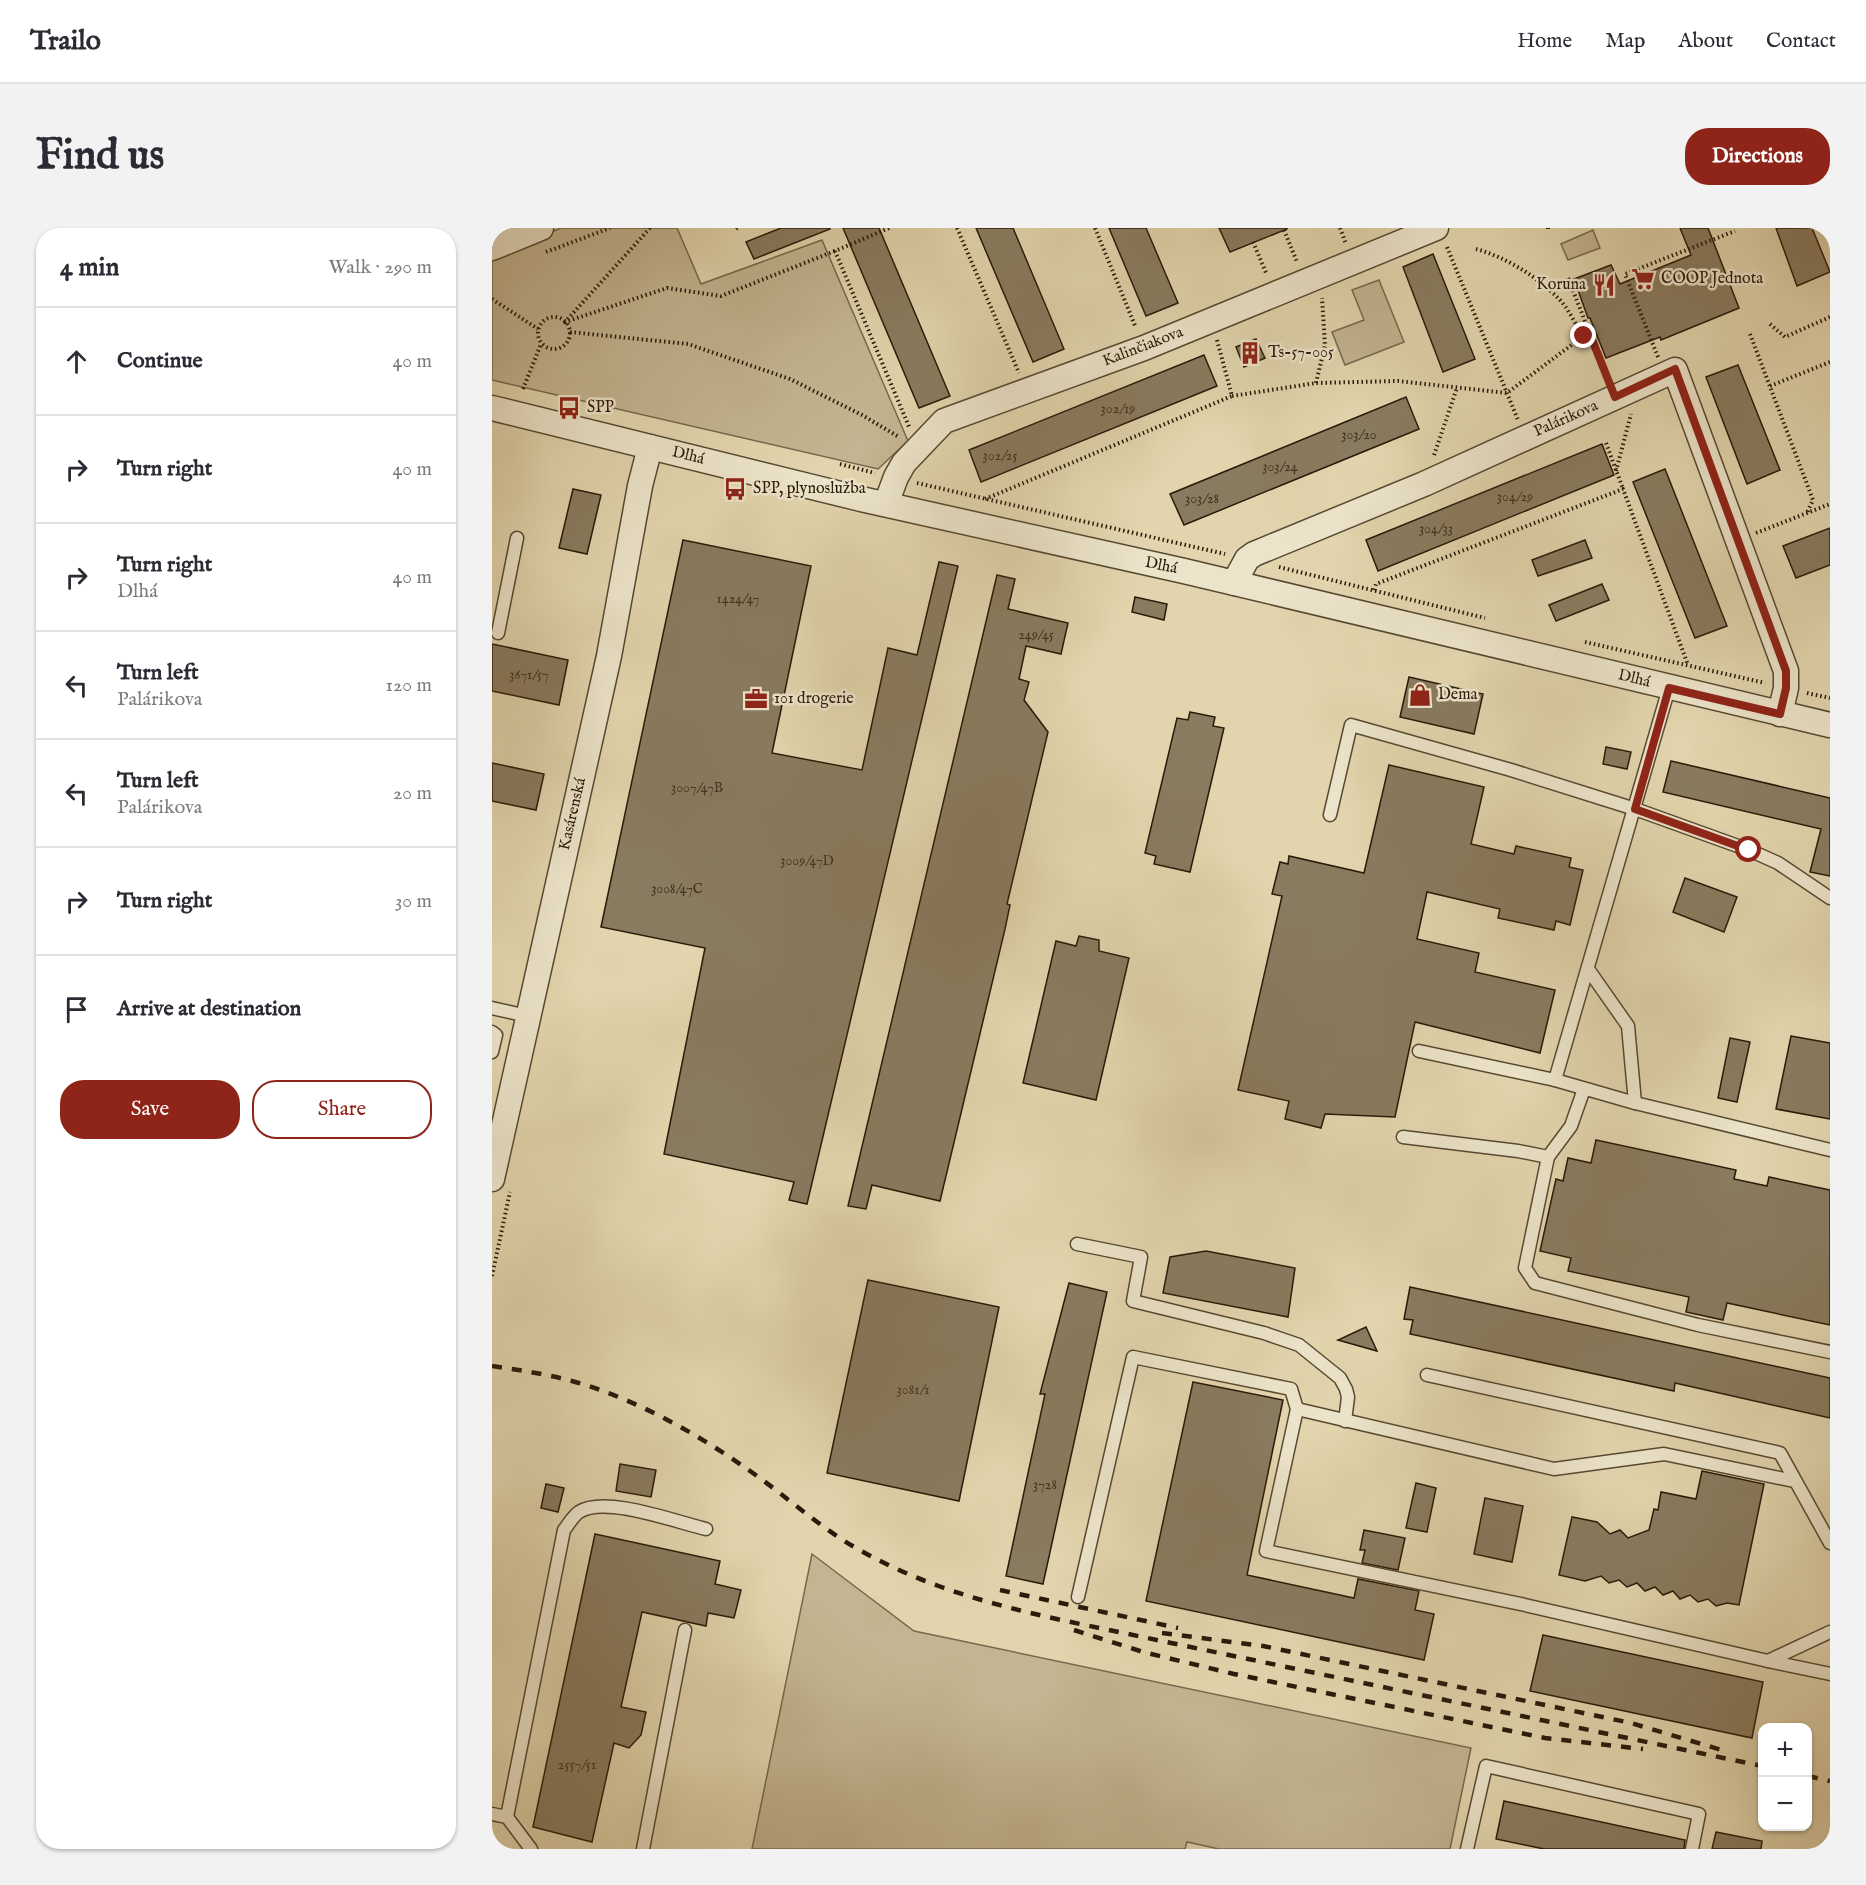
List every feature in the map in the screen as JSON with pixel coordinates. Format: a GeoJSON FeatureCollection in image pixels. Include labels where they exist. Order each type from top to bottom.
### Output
{"type":"FeatureCollection","features":[{"type":"Feature","properties":{"kind":"street"},"geometry":{"type":"LineString","coordinates":[[492,248],[541,228]]}},
{"type":"Feature","properties":{"kind":"street","name":"Kalinčiakova"},"geometry":{"type":"LineString","coordinates":[[886,504],[904,463],[944,421],[1144,348],[1211,321],[1309,275],[1440,233]]}},
{"type":"Feature","properties":{"kind":"street"},"geometry":{"type":"LineString","coordinates":[[1665,374],[1675,369],[1786,671],[1786,688],[1780,714]]}},
{"type":"Feature","properties":{"kind":"street","name":"Palárikova"},"geometry":{"type":"LineString","coordinates":[[1247,559],[1254,554],[1424,484],[1665,374]]}},
{"type":"Feature","properties":{"kind":"street","name":"Dlhá"},"geometry":{"type":"LineString","coordinates":[[492,408],[886,504],[1234,583],[1830,725]]}},
{"type":"Feature","properties":{"kind":"street","name":"Kasárenská"},"geometry":{"type":"LineString","coordinates":[[492,1179],[495,1147],[609,656],[640,486],[650,447]]}},
{"type":"Feature","properties":{"kind":"street"},"geometry":{"type":"LineString","coordinates":[[1234,583],[1247,559]]}},
{"type":"Feature","properties":{"kind":"lane"},"geometry":{"type":"LineString","coordinates":[[498,633],[518,538]]}},
{"type":"Feature","properties":{"kind":"lane"},"geometry":{"type":"LineString","coordinates":[[1556,1080],[1669,688]]}},
{"type":"Feature","properties":{"kind":"lane"},"geometry":{"type":"LineString","coordinates":[[1330,815],[1351,725],[1512,770],[1635,809],[1768,858],[1830,898]]}},
{"type":"Feature","properties":{"kind":"lane"},"geometry":{"type":"LineString","coordinates":[[1588,969],[1628,1026],[1635,1103]]}},
{"type":"Feature","properties":{"kind":"lane"},"geometry":{"type":"LineString","coordinates":[[492,1008],[527,1016]]}},
{"type":"Feature","properties":{"kind":"lane"},"geometry":{"type":"LineString","coordinates":[[492,1032],[496,1035],[492,1052]]}},
{"type":"Feature","properties":{"kind":"lane"},"geometry":{"type":"LineString","coordinates":[[1419,1051],[1556,1080],[1635,1103],[1830,1150]]}},
{"type":"Feature","properties":{"kind":"lane"},"geometry":{"type":"LineString","coordinates":[[1584,1089],[1571,1126],[1548,1157],[1525,1268],[1535,1283],[1698,1325],[1830,1352]]}},
{"type":"Feature","properties":{"kind":"lane"},"geometry":{"type":"LineString","coordinates":[[1403,1137],[1518,1151],[1548,1157]]}},
{"type":"Feature","properties":{"kind":"lane"},"geometry":{"type":"LineString","coordinates":[[1077,1244],[1141,1257],[1134,1301],[1264,1333],[1299,1345],[1340,1378],[1348,1397],[1345,1421]]}},
{"type":"Feature","properties":{"kind":"lane"},"geometry":{"type":"LineString","coordinates":[[1078,1597],[1133,1357],[1291,1389],[1297,1409],[1266,1551],[1525,1605],[1830,1674]]}},
{"type":"Feature","properties":{"kind":"lane"},"geometry":{"type":"LineString","coordinates":[[1427,1375],[1780,1454],[1830,1543]]}},
{"type":"Feature","properties":{"kind":"lane"},"geometry":{"type":"LineString","coordinates":[[1297,1409],[1554,1469],[1664,1454],[1794,1481]]}},
{"type":"Feature","properties":{"kind":"lane"},"geometry":{"type":"LineString","coordinates":[[507,1817],[564,1530],[578,1513],[596,1506],[620,1507],[706,1530]]}},
{"type":"Feature","properties":{"kind":"lane"},"geometry":{"type":"LineString","coordinates":[[643,1849],[685,1630]]}},
{"type":"Feature","properties":{"kind":"lane"},"geometry":{"type":"LineString","coordinates":[[1768,1661],[1830,1632]]}},
{"type":"Feature","properties":{"kind":"lane"},"geometry":{"type":"LineString","coordinates":[[1467,1849],[1486,1766],[1699,1814],[1692,1849]]}},
{"type":"Feature","properties":{"kind":"lane"},"geometry":{"type":"LineString","coordinates":[[492,1814],[507,1817],[531,1849]]}},
{"type":"Feature","properties":{"kind":"path"},"geometry":{"type":"LineString","coordinates":[[546,252],[610,228]]}},
{"type":"Feature","properties":{"kind":"path"},"geometry":{"type":"LineString","coordinates":[[566,322],[650,228]]}},
{"type":"Feature","properties":{"kind":"path"},"geometry":{"type":"LineString","coordinates":[[566,322],[667,288],[721,296],[889,228]]}},
{"type":"Feature","properties":{"kind":"path"},"geometry":{"type":"LineString","coordinates":[[957,228],[1026,390]]}},
{"type":"Feature","properties":{"kind":"path"},"geometry":{"type":"LineString","coordinates":[[1095,228],[1144,348]]}},
{"type":"Feature","properties":{"kind":"path"},"geometry":{"type":"LineString","coordinates":[[1284,230],[1323,301],[1325,345],[1316,384]]}},
{"type":"Feature","properties":{"kind":"path"},"geometry":{"type":"LineString","coordinates":[[1665,374],[1625,274],[1736,231]]}},
{"type":"Feature","properties":{"kind":"path"},"geometry":{"type":"LineString","coordinates":[[1440,233],[1525,438]]}},
{"type":"Feature","properties":{"kind":"path"},"geometry":{"type":"LineString","coordinates":[[1253,242],[1271,285]]}},
{"type":"Feature","properties":{"kind":"path"},"geometry":{"type":"LineString","coordinates":[[1476,249],[1492,253],[1533,277],[1559,298],[1584,336]]}},
{"type":"Feature","properties":{"kind":"path"},"geometry":{"type":"LineString","coordinates":[[835,251],[918,448]]}},
{"type":"Feature","properties":{"kind":"path"},"geometry":{"type":"LineString","coordinates":[[1568,278],[1615,397]]}},
{"type":"Feature","properties":{"kind":"path"},"geometry":{"type":"LineString","coordinates":[[492,299],[538,329]]}},
{"type":"Feature","properties":{"kind":"path"},"geometry":{"type":"LineString","coordinates":[[557,317],[566,322],[570,332],[567,342],[560,348],[550,349],[541,344],[538,339],[538,329],[543,321],[557,317]]}},
{"type":"Feature","properties":{"kind":"path"},"geometry":{"type":"LineString","coordinates":[[1770,324],[1785,337],[1830,317]]}},
{"type":"Feature","properties":{"kind":"path"},"geometry":{"type":"LineString","coordinates":[[1211,321],[1232,396]]}},
{"type":"Feature","properties":{"kind":"path"},"geometry":{"type":"LineString","coordinates":[[570,332],[688,344],[790,379],[862,415],[918,448]]}},
{"type":"Feature","properties":{"kind":"path"},"geometry":{"type":"LineString","coordinates":[[985,499],[1232,396],[1316,384],[1398,381],[1507,393],[1589,332]]}},
{"type":"Feature","properties":{"kind":"path"},"geometry":{"type":"LineString","coordinates":[[1750,334],[1813,500],[1807,513]]}},
{"type":"Feature","properties":{"kind":"path"},"geometry":{"type":"LineString","coordinates":[[523,389],[541,344]]}},
{"type":"Feature","properties":{"kind":"path"},"geometry":{"type":"LineString","coordinates":[[1770,386],[1830,362]]}},
{"type":"Feature","properties":{"kind":"path"},"geometry":{"type":"LineString","coordinates":[[1616,471],[1637,387]]}},
{"type":"Feature","properties":{"kind":"path"},"geometry":{"type":"LineString","coordinates":[[1424,484],[1457,388]]}},
{"type":"Feature","properties":{"kind":"path"},"geometry":{"type":"LineString","coordinates":[[1606,443],[1689,666]]}},
{"type":"Feature","properties":{"kind":"path"},"geometry":{"type":"LineString","coordinates":[[840,464],[1247,559],[1496,621]]}},
{"type":"Feature","properties":{"kind":"path"},"geometry":{"type":"LineString","coordinates":[[1374,590],[1376,584],[1623,489]]}},
{"type":"Feature","properties":{"kind":"path"},"geometry":{"type":"LineString","coordinates":[[1738,540],[1830,504]]}},
{"type":"Feature","properties":{"kind":"path"},"geometry":{"type":"LineString","coordinates":[[1575,639],[1830,698]]}},
{"type":"Feature","properties":{"kind":"shaded area"},"geometry":{"type":"Polygon","coordinates":[[[561,228],[677,228],[701,284],[822,240],[908,441],[878,469],[492,380],[492,257],[561,228]]]}},
{"type":"Feature","properties":{"kind":"shaded area"},"geometry":{"type":"Polygon","coordinates":[[[1593,230],[1600,248],[1568,260],[1561,244],[1593,230]]]}},
{"type":"Feature","properties":{"kind":"shaded area"},"geometry":{"type":"Polygon","coordinates":[[[1379,280],[1404,342],[1345,365],[1332,332],[1364,320],[1352,290],[1379,280]]]}},
{"type":"Feature","properties":{"kind":"shaded area"},"geometry":{"type":"Polygon","coordinates":[[[812,1554],[914,1631],[1471,1748],[1450,1849],[1219,1849],[1187,1842],[1185,1849],[752,1849],[812,1554]]]}},
{"type":"Feature","properties":{"kind":"building"},"geometry":{"type":"Polygon","coordinates":[[[781,228],[830,229],[754,259],[746,242],[781,228]]]}},
{"type":"Feature","properties":{"kind":"building"},"geometry":{"type":"Polygon","coordinates":[[[843,228],[879,228],[950,396],[919,408],[843,228]]]}},
{"type":"Feature","properties":{"kind":"building"},"geometry":{"type":"Polygon","coordinates":[[[976,228],[1013,228],[1064,349],[1033,362],[976,228]]]}},
{"type":"Feature","properties":{"kind":"building"},"geometry":{"type":"Polygon","coordinates":[[[1109,228],[1146,228],[1178,303],[1146,316],[1109,228]]]}},
{"type":"Feature","properties":{"kind":"building"},"geometry":{"type":"Polygon","coordinates":[[[1219,228],[1287,228],[1287,229],[1230,252],[1219,228]]]}},
{"type":"Feature","properties":{"kind":"building"},"geometry":{"type":"Polygon","coordinates":[[[1680,228],[1708,228],[1739,308],[1661,340],[1660,337],[1606,358],[1574,279],[1611,265],[1620,284],[1691,255],[1680,228]]]}},
{"type":"Feature","properties":{"kind":"building"},"geometry":{"type":"Polygon","coordinates":[[[1776,228],[1812,228],[1830,272],[1797,286],[1776,228]]]}},
{"type":"Feature","properties":{"kind":"building"},"geometry":{"type":"Polygon","coordinates":[[[1433,254],[1475,359],[1443,372],[1403,267],[1433,254]]]}},
{"type":"Feature","properties":{"kind":"building","name":"Ts-57-005"},"geometry":{"type":"Polygon","coordinates":[[[1256,339],[1265,358],[1244,367],[1236,347],[1256,339]]]}},
{"type":"Feature","properties":{"kind":"building"},"geometry":{"type":"Polygon","coordinates":[[[1204,355],[1217,386],[981,482],[969,450],[1204,355]]]}},
{"type":"Feature","properties":{"kind":"building"},"geometry":{"type":"Polygon","coordinates":[[[1738,365],[1780,470],[1747,484],[1706,377],[1738,365]]]}},
{"type":"Feature","properties":{"kind":"building"},"geometry":{"type":"Polygon","coordinates":[[[1406,397],[1419,429],[1184,525],[1170,494],[1406,397]]]}},
{"type":"Feature","properties":{"kind":"building"},"geometry":{"type":"Polygon","coordinates":[[[1602,444],[1614,475],[1378,571],[1366,540],[1602,444]]]}},
{"type":"Feature","properties":{"kind":"building"},"geometry":{"type":"Polygon","coordinates":[[[1665,469],[1727,626],[1695,638],[1633,482],[1665,469]]]}},
{"type":"Feature","properties":{"kind":"building"},"geometry":{"type":"Polygon","coordinates":[[[573,489],[601,495],[587,554],[559,548],[573,489]]]}},
{"type":"Feature","properties":{"kind":"building"},"geometry":{"type":"Polygon","coordinates":[[[1830,528],[1830,565],[1796,578],[1783,546],[1830,528]]]}},
{"type":"Feature","properties":{"kind":"building"},"geometry":{"type":"Polygon","coordinates":[[[683,540],[811,566],[772,753],[862,770],[888,648],[917,655],[939,562],[958,566],[807,1204],[789,1200],[794,1182],[664,1154],[705,948],[601,927],[683,540]]]}},
{"type":"Feature","properties":{"kind":"building"},"geometry":{"type":"Polygon","coordinates":[[[1585,540],[1592,558],[1538,576],[1532,560],[1585,540]]]}},
{"type":"Feature","properties":{"kind":"building"},"geometry":{"type":"Polygon","coordinates":[[[997,575],[1015,579],[1008,609],[1068,623],[1061,654],[1026,646],[1019,679],[1029,682],[1024,700],[1048,732],[1007,904],[1010,905],[1005,929],[940,1201],[872,1185],[866,1209],[848,1206],[997,575]]]}},
{"type":"Feature","properties":{"kind":"building"},"geometry":{"type":"Polygon","coordinates":[[[1602,584],[1609,600],[1556,621],[1549,605],[1602,584]]]}},
{"type":"Feature","properties":{"kind":"building"},"geometry":{"type":"Polygon","coordinates":[[[1135,597],[1167,604],[1164,620],[1132,612],[1135,597]]]}},
{"type":"Feature","properties":{"kind":"building"},"geometry":{"type":"Polygon","coordinates":[[[492,644],[568,660],[559,705],[492,691],[492,644]]]}},
{"type":"Feature","properties":{"kind":"building"},"geometry":{"type":"Polygon","coordinates":[[[1409,677],[1483,694],[1474,734],[1400,717],[1409,677]]]}},
{"type":"Feature","properties":{"kind":"building"},"geometry":{"type":"Polygon","coordinates":[[[1190,712],[1215,717],[1213,726],[1224,728],[1190,872],[1154,864],[1156,856],[1145,853],[1177,718],[1188,720],[1190,712]]]}},
{"type":"Feature","properties":{"kind":"building"},"geometry":{"type":"Polygon","coordinates":[[[1606,747],[1631,752],[1627,769],[1603,764],[1606,747]]]}},
{"type":"Feature","properties":{"kind":"building"},"geometry":{"type":"Polygon","coordinates":[[[1671,761],[1830,798],[1830,876],[1810,872],[1821,829],[1663,792],[1671,761]]]}},
{"type":"Feature","properties":{"kind":"building"},"geometry":{"type":"Polygon","coordinates":[[[492,763],[544,774],[536,810],[492,801],[492,763]]]}},
{"type":"Feature","properties":{"kind":"building"},"geometry":{"type":"Polygon","coordinates":[[[1389,765],[1484,787],[1471,844],[1514,854],[1516,846],[1571,858],[1569,867],[1583,870],[1570,925],[1556,921],[1554,930],[1498,918],[1500,909],[1427,892],[1417,939],[1479,953],[1475,972],[1555,990],[1540,1053],[1415,1022],[1395,1117],[1325,1114],[1321,1128],[1285,1119],[1289,1101],[1238,1090],[1282,896],[1272,894],[1280,862],[1288,864],[1289,856],[1364,873],[1389,765]]]}},
{"type":"Feature","properties":{"kind":"building"},"geometry":{"type":"Polygon","coordinates":[[[1685,878],[1737,897],[1724,932],[1673,912],[1685,878]]]}},
{"type":"Feature","properties":{"kind":"building"},"geometry":{"type":"Polygon","coordinates":[[[1079,936],[1099,940],[1099,951],[1129,958],[1096,1100],[1023,1083],[1056,941],[1076,946],[1079,936]]]}},
{"type":"Feature","properties":{"kind":"building"},"geometry":{"type":"Polygon","coordinates":[[[1791,1036],[1830,1043],[1830,1119],[1776,1109],[1791,1036]]]}},
{"type":"Feature","properties":{"kind":"building"},"geometry":{"type":"Polygon","coordinates":[[[1730,1038],[1750,1042],[1737,1102],[1718,1098],[1730,1038]]]}},
{"type":"Feature","properties":{"kind":"building"},"geometry":{"type":"Polygon","coordinates":[[[1596,1140],[1736,1170],[1734,1179],[1767,1186],[1769,1177],[1830,1190],[1830,1325],[1727,1303],[1723,1320],[1686,1312],[1689,1297],[1568,1271],[1571,1258],[1540,1251],[1556,1179],[1563,1181],[1568,1158],[1591,1163],[1596,1140]]]}},
{"type":"Feature","properties":{"kind":"building"},"geometry":{"type":"Polygon","coordinates":[[[1206,1251],[1295,1268],[1288,1317],[1163,1293],[1170,1257],[1206,1251]]]}},
{"type":"Feature","properties":{"kind":"building"},"geometry":{"type":"Polygon","coordinates":[[[868,1280],[999,1307],[959,1501],[827,1473],[868,1280]]]}},
{"type":"Feature","properties":{"kind":"building"},"geometry":{"type":"Polygon","coordinates":[[[1069,1283],[1107,1292],[1043,1584],[1006,1576],[1045,1394],[1040,1394],[1069,1283]]]}},
{"type":"Feature","properties":{"kind":"building"},"geometry":{"type":"Polygon","coordinates":[[[1410,1287],[1830,1378],[1830,1418],[1675,1383],[1674,1391],[1410,1334],[1413,1320],[1404,1319],[1410,1287]]]}},
{"type":"Feature","properties":{"kind":"building"},"geometry":{"type":"Polygon","coordinates":[[[1366,1327],[1377,1351],[1338,1340],[1366,1327]]]}},
{"type":"Feature","properties":{"kind":"building"},"geometry":{"type":"Polygon","coordinates":[[[1193,1382],[1283,1400],[1247,1575],[1354,1598],[1358,1579],[1419,1591],[1415,1610],[1434,1614],[1424,1660],[1146,1601],[1193,1382]]]}},
{"type":"Feature","properties":{"kind":"building"},"geometry":{"type":"Polygon","coordinates":[[[620,1464],[656,1470],[651,1497],[616,1491],[620,1464]]]}},
{"type":"Feature","properties":{"kind":"building"},"geometry":{"type":"Polygon","coordinates":[[[1702,1471],[1764,1484],[1739,1605],[1727,1603],[1716,1606],[1708,1599],[1698,1602],[1690,1595],[1680,1599],[1673,1591],[1663,1595],[1655,1587],[1645,1591],[1637,1583],[1627,1587],[1619,1580],[1609,1583],[1601,1576],[1585,1581],[1559,1575],[1572,1517],[1597,1522],[1610,1534],[1620,1530],[1628,1538],[1649,1530],[1654,1509],[1658,1510],[1661,1492],[1696,1499],[1702,1471]]]}},
{"type":"Feature","properties":{"kind":"building"},"geometry":{"type":"Polygon","coordinates":[[[1416,1483],[1436,1488],[1427,1532],[1406,1528],[1416,1483]]]}},
{"type":"Feature","properties":{"kind":"building"},"geometry":{"type":"Polygon","coordinates":[[[546,1484],[564,1488],[558,1512],[541,1508],[546,1484]]]}},
{"type":"Feature","properties":{"kind":"building"},"geometry":{"type":"Polygon","coordinates":[[[1485,1498],[1523,1506],[1512,1562],[1474,1554],[1485,1498]]]}},
{"type":"Feature","properties":{"kind":"building"},"geometry":{"type":"Polygon","coordinates":[[[1364,1530],[1405,1538],[1398,1570],[1362,1563],[1365,1550],[1360,1550],[1364,1530]]]}},
{"type":"Feature","properties":{"kind":"building"},"geometry":{"type":"Polygon","coordinates":[[[595,1534],[720,1561],[715,1584],[741,1590],[734,1618],[708,1613],[706,1626],[642,1612],[621,1707],[646,1712],[641,1735],[629,1748],[614,1743],[592,1842],[533,1827],[595,1534]]]}},
{"type":"Feature","properties":{"kind":"building"},"geometry":{"type":"Polygon","coordinates":[[[1543,1635],[1763,1682],[1752,1738],[1530,1691],[1543,1635]]]}},
{"type":"Feature","properties":{"kind":"building"},"geometry":{"type":"Polygon","coordinates":[[[1504,1801],[1685,1840],[1684,1849],[1544,1849],[1496,1839],[1504,1801]]]}},
{"type":"Feature","properties":{"kind":"building"},"geometry":{"type":"Polygon","coordinates":[[[1716,1832],[1762,1841],[1761,1849],[1712,1849],[1716,1832]]]}},
{"type":"Feature","properties":{"kind":"railway"},"geometry":{"type":"LineString","coordinates":[[492,1366],[542,1374],[596,1388],[665,1418],[729,1457],[856,1548],[905,1573],[956,1592],[1061,1620],[1758,1765]]}},
{"type":"Feature","properties":{"kind":"railway"},"geometry":{"type":"LineString","coordinates":[[1000,1590],[1178,1628]]}},
{"type":"Feature","properties":{"kind":"railway"},"geometry":{"type":"LineString","coordinates":[[1074,1630],[1143,1652],[1234,1674],[1545,1738],[1643,1749]]}},
{"type":"Feature","properties":{"kind":"railway"},"geometry":{"type":"LineString","coordinates":[[1162,1633],[1263,1646],[1631,1723],[1725,1751]]}},
{"type":"Feature","properties":{"kind":"railway"},"geometry":{"type":"LineString","coordinates":[[1812,1777],[1830,1781]]}},
{"type":"Feature","properties":{"kind":"place","name":"COOP Jednota"},"geometry":{"type":"Point","coordinates":[1643,279]}},
{"type":"Feature","properties":{"kind":"place","name":"Koruna"},"geometry":{"type":"Point","coordinates":[1604,285]}},
{"type":"Feature","properties":{"kind":"place","name":"Ts-57-005"},"geometry":{"type":"Point","coordinates":[1250,353]}},
{"type":"Feature","properties":{"kind":"place","name":"SPP"},"geometry":{"type":"Point","coordinates":[569,408]}},
{"type":"Feature","properties":{"kind":"place","name":"SPP, plynoslužba"},"geometry":{"type":"Point","coordinates":[735,489]}},
{"type":"Feature","properties":{"kind":"place","name":"Dema"},"geometry":{"type":"Point","coordinates":[1420,695]}},
{"type":"Feature","properties":{"kind":"place","name":"101 drogerie"},"geometry":{"type":"Point","coordinates":[756,699]}},
{"type":"Feature","properties":{"kind":"route"},"geometry":{"type":"LineString","coordinates":[[1584,336],[1589,332],[1615,397],[1675,369],[1786,671],[1786,688],[1780,714],[1669,688],[1635,809],[1749,850]]}}]}
